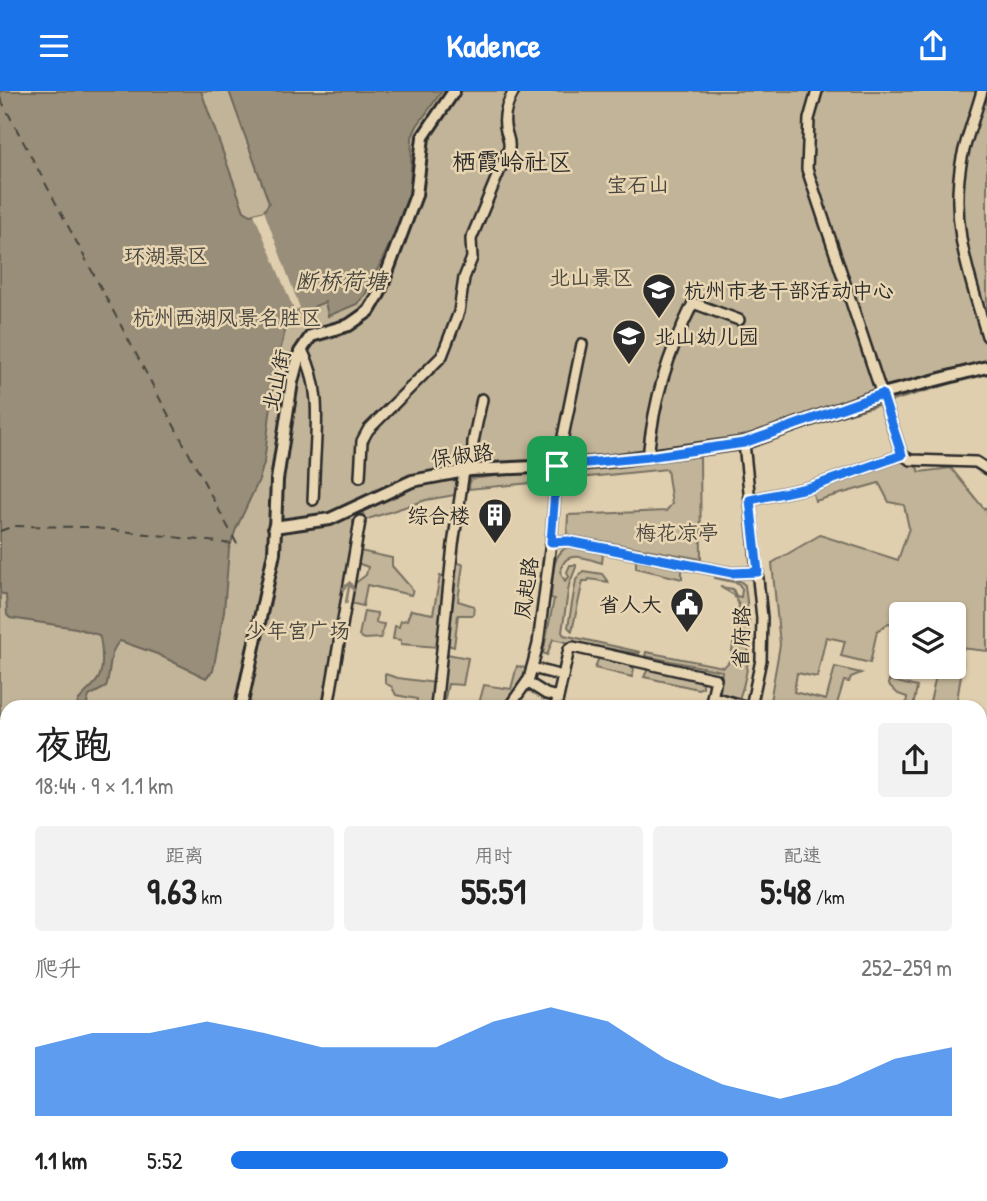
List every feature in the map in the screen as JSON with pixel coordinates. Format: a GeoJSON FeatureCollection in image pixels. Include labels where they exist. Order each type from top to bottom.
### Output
{"type":"FeatureCollection","features":[{"type":"Feature","properties":{"kind":"main road","name":"北山街"},"geometry":{"type":"LineString","coordinates":[[243,700],[274,553],[278,481],[292,382],[300,352],[311,336],[349,324],[369,311],[383,287],[416,195],[423,137],[454,91]]}},
{"type":"Feature","properties":{"kind":"main road","name":"保俶路"},"geometry":{"type":"LineString","coordinates":[[274,527],[330,519],[412,481],[468,470],[557,466],[648,457],[744,443],[882,394],[971,374],[987,367]]}},
{"type":"Feature","properties":{"kind":"main road","name":"北山街"},"geometry":{"type":"LineString","coordinates":[[236,700],[274,527]]}},
{"type":"Feature","properties":{"kind":"street"},"geometry":{"type":"LineString","coordinates":[[360,477],[362,441],[368,430],[436,362],[447,344],[459,312],[464,278],[472,258],[471,239],[509,148],[504,122],[506,105],[514,91]]}},
{"type":"Feature","properties":{"kind":"street"},"geometry":{"type":"LineString","coordinates":[[817,91],[809,119],[807,169],[902,455],[911,460],[976,462],[987,469]]}},
{"type":"Feature","properties":{"kind":"street"},"geometry":{"type":"LineString","coordinates":[[982,91],[962,158],[957,206],[958,232],[987,336]]}},
{"type":"Feature","properties":{"kind":"street"},"geometry":{"type":"LineString","coordinates":[[648,457],[661,380],[693,303],[739,320]]}},
{"type":"Feature","properties":{"kind":"street","name":"凤起路"},"geometry":{"type":"LineString","coordinates":[[514,700],[527,682],[538,644],[551,542],[557,466],[582,344]]}},
{"type":"Feature","properties":{"kind":"street"},"geometry":{"type":"LineString","coordinates":[[300,352],[303,352],[311,367],[314,381],[317,418],[313,500]]}},
{"type":"Feature","properties":{"kind":"street"},"geometry":{"type":"LineString","coordinates":[[437,700],[453,545],[482,399]]}},
{"type":"Feature","properties":{"kind":"street","name":"省府路"},"geometry":{"type":"LineString","coordinates":[[744,443],[762,618],[761,660],[751,700]]}},
{"type":"Feature","properties":{"kind":"street"},"geometry":{"type":"LineString","coordinates":[[750,500],[811,487],[902,455]]}},
{"type":"Feature","properties":{"kind":"street"},"geometry":{"type":"LineString","coordinates":[[329,700],[360,521]]}},
{"type":"Feature","properties":{"kind":"street"},"geometry":{"type":"LineString","coordinates":[[551,542],[568,541],[732,573],[758,572]]}},
{"type":"Feature","properties":{"kind":"street"},"geometry":{"type":"LineString","coordinates":[[557,700],[569,649],[573,647],[716,680],[711,700]]}},
{"type":"Feature","properties":{"kind":"street"},"geometry":{"type":"LineString","coordinates":[[532,668],[563,676]]}},
{"type":"Feature","properties":{"kind":"street"},"geometry":{"type":"LineString","coordinates":[[527,682],[554,700]]}},
{"type":"Feature","properties":{"kind":"green space","name":"杭州西湖风景名胜区"},"geometry":{"type":"Polygon","coordinates":[[[0,91],[987,91],[987,373],[753,442],[481,473],[458,478],[455,495],[426,500],[365,520],[363,513],[353,520],[353,523],[360,521],[329,700],[0,700],[0,91]]]}},
{"type":"Feature","properties":{"kind":"green space"},"geometry":{"type":"Polygon","coordinates":[[[900,444],[920,472],[951,468],[984,509],[987,507],[987,651],[966,649],[966,602],[889,602],[889,623],[877,631],[870,663],[841,656],[845,641],[826,637],[817,677],[797,673],[794,692],[826,700],[770,700],[780,645],[772,563],[820,535],[898,560],[909,528],[904,505],[889,502],[879,483],[815,501],[811,487],[902,455],[900,444]]]}},
{"type":"Feature","properties":{"kind":"green space","name":"梅花凉亭"},"geometry":{"type":"Polygon","coordinates":[[[700,455],[701,559],[567,535],[568,515],[666,511],[672,504],[667,469],[568,479],[570,471],[700,455]]]}},
{"type":"Feature","properties":{"kind":"green space"},"geometry":{"type":"Polygon","coordinates":[[[550,470],[551,481],[469,489],[470,479],[550,470]]]}},
{"type":"Feature","properties":{"kind":"green space"},"geometry":{"type":"Polygon","coordinates":[[[570,546],[603,554],[602,563],[575,557],[563,564],[561,573],[565,581],[569,577],[567,572],[570,565],[576,567],[569,585],[562,632],[564,635],[640,652],[639,654],[572,642],[564,663],[560,662],[566,642],[553,639],[547,655],[543,653],[554,599],[551,598],[554,568],[559,554],[570,546]]]}},
{"type":"Feature","properties":{"kind":"green space"},"geometry":{"type":"Polygon","coordinates":[[[360,551],[392,558],[392,566],[413,590],[411,595],[367,585],[363,606],[350,603],[354,584],[366,575],[368,567],[357,563],[360,551]]]}},
{"type":"Feature","properties":{"kind":"green space"},"geometry":{"type":"Polygon","coordinates":[[[636,559],[682,569],[682,579],[636,568],[636,559]]]}},
{"type":"Feature","properties":{"kind":"green space"},"geometry":{"type":"Polygon","coordinates":[[[457,563],[463,564],[458,601],[474,606],[473,615],[458,615],[454,647],[448,645],[457,563]]]}},
{"type":"Feature","properties":{"kind":"green space"},"geometry":{"type":"Polygon","coordinates":[[[583,571],[602,574],[608,582],[589,579],[583,581],[572,631],[568,627],[576,580],[583,571]]]}},
{"type":"Feature","properties":{"kind":"green space"},"geometry":{"type":"Polygon","coordinates":[[[716,575],[740,581],[745,585],[749,628],[748,657],[739,699],[720,694],[722,671],[645,656],[646,652],[723,667],[727,664],[731,658],[735,637],[741,638],[742,633],[736,630],[739,605],[734,595],[720,587],[733,589],[736,596],[741,597],[742,589],[738,583],[715,578],[716,575]]]}},
{"type":"Feature","properties":{"kind":"green space"},"geometry":{"type":"Polygon","coordinates":[[[440,576],[446,578],[438,647],[401,644],[401,640],[393,639],[395,626],[399,627],[401,621],[407,620],[411,610],[433,614],[440,576]]]}},
{"type":"Feature","properties":{"kind":"green space"},"geometry":{"type":"Polygon","coordinates":[[[364,611],[377,613],[376,623],[384,624],[381,638],[364,639],[359,636],[364,611]]]}},
{"type":"Feature","properties":{"kind":"green space"},"geometry":{"type":"Polygon","coordinates":[[[447,654],[468,658],[463,685],[448,684],[445,700],[440,700],[447,654]]]}},
{"type":"Feature","properties":{"kind":"green space"},"geometry":{"type":"Polygon","coordinates":[[[599,657],[629,664],[634,669],[632,677],[595,668],[599,657]]]}},
{"type":"Feature","properties":{"kind":"green space"},"geometry":{"type":"Polygon","coordinates":[[[517,666],[526,668],[523,681],[508,700],[480,700],[484,685],[511,689],[517,666]]]}},
{"type":"Feature","properties":{"kind":"green space"},"geometry":{"type":"Polygon","coordinates":[[[649,667],[699,680],[703,687],[698,689],[644,677],[649,667]]]}},
{"type":"Feature","properties":{"kind":"green space"},"geometry":{"type":"Polygon","coordinates":[[[835,667],[861,673],[851,677],[849,682],[844,681],[838,700],[826,700],[835,667]]]}},
{"type":"Feature","properties":{"kind":"green space"},"geometry":{"type":"Polygon","coordinates":[[[385,674],[436,683],[434,700],[417,700],[396,695],[392,687],[385,683],[385,674]]]}},
{"type":"Feature","properties":{"kind":"green space"},"geometry":{"type":"Polygon","coordinates":[[[935,679],[960,679],[957,700],[930,700],[935,679]]]}},
{"type":"Feature","properties":{"kind":"green space"},"geometry":{"type":"Polygon","coordinates":[[[889,680],[917,687],[914,700],[907,700],[907,697],[898,694],[888,684],[889,680]]]}},
{"type":"Feature","properties":{"kind":"water","name":"环湖景区"},"geometry":{"type":"Polygon","coordinates":[[[0,91],[201,91],[244,211],[251,215],[264,211],[269,203],[229,91],[442,91],[412,137],[410,195],[401,221],[365,295],[357,304],[328,316],[325,302],[288,318],[275,373],[264,463],[229,549],[224,612],[213,671],[206,678],[157,654],[120,641],[112,656],[106,687],[89,696],[88,700],[79,700],[96,683],[101,673],[102,649],[99,635],[76,628],[10,618],[7,615],[6,595],[0,593],[0,91]]]}},
{"type":"Feature","properties":{"kind":"pier"},"geometry":{"type":"Polygon","coordinates":[[[264,211],[300,308],[294,310],[254,214],[264,211]]]}},
{"type":"Feature","properties":{"kind":"ferry route"},"geometry":{"type":"LineString","coordinates":[[0,98],[237,544]]}},
{"type":"Feature","properties":{"kind":"ferry route"},"geometry":{"type":"LineString","coordinates":[[0,531],[14,526],[87,527],[234,544]]}},
{"type":"Feature","properties":{"kind":"place","name":"杭州市老干部活动中心"},"geometry":{"type":"Point","coordinates":[659,320]}},
{"type":"Feature","properties":{"kind":"place","name":"北山幼儿园"},"geometry":{"type":"Point","coordinates":[629,366]}},
{"type":"Feature","properties":{"kind":"place","name":"综合楼"},"geometry":{"type":"Point","coordinates":[495,545]}},
{"type":"Feature","properties":{"kind":"place","name":"省人大"},"geometry":{"type":"Point","coordinates":[687,634]}},
{"type":"Feature","properties":{"kind":"district","name":"栖霞岭社区"},"geometry":{"type":"Point","coordinates":[512,161]}},
{"type":"Feature","properties":{"kind":"route"},"geometry":{"type":"LineString","coordinates":[[882,394],[902,455],[811,487],[750,500],[758,572],[735,573],[568,541],[551,542],[557,466],[648,457],[744,443],[882,394]]}},
{"type":"Feature","properties":{"kind":"park label","name":"宝石山"},"geometry":{"type":"Point","coordinates":[638,184]}},
{"type":"Feature","properties":{"kind":"park label","name":"北山景区"},"geometry":{"type":"Point","coordinates":[591,277]}},
{"type":"Feature","properties":{"kind":"park label","name":"少年宫广场"},"geometry":{"type":"Point","coordinates":[298,630]}},
{"type":"Feature","properties":{"kind":"water label","name":"断桥荷塘"},"geometry":{"type":"Point","coordinates":[341,280]}}]}
